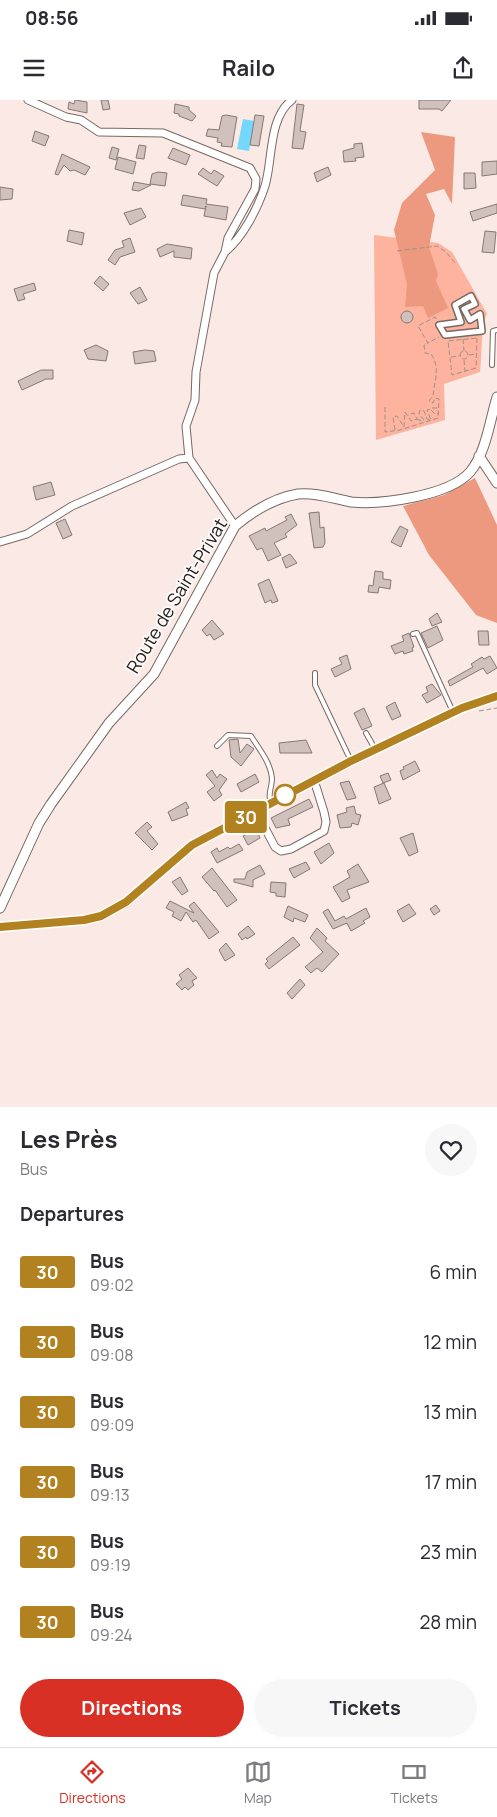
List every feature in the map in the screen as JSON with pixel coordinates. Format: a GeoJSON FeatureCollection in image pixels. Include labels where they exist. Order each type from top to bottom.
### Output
{"type":"FeatureCollection","features":[{"type":"Feature","properties":{"kind":"street"},"geometry":{"type":"LineString","coordinates":[[28,100],[66,117],[81,120],[99,132],[163,134],[250,168],[256,179],[255,189],[228,238],[225,252],[214,273],[196,372],[195,400],[186,426],[189,458],[235,526]]}},
{"type":"Feature","properties":{"kind":"street"},"geometry":{"type":"LineString","coordinates":[[225,252],[232,246],[248,222],[265,187],[277,124],[283,109],[292,100]]}},
{"type":"Feature","properties":{"kind":"street"},"geometry":{"type":"LineString","coordinates":[[471,296],[475,304],[464,309],[470,320],[480,314],[482,331],[444,334],[439,325],[461,322],[455,305],[471,296]]}},
{"type":"Feature","properties":{"kind":"street","name":"Route de Saint-Privat"},"geometry":{"type":"LineString","coordinates":[[0,908],[39,823],[50,804],[109,723],[154,674],[235,526],[274,501],[300,494],[352,502],[382,502],[430,492],[452,484],[469,472],[479,456],[497,397]]}},
{"type":"Feature","properties":{"kind":"street"},"geometry":{"type":"LineString","coordinates":[[479,456],[497,483]]}},
{"type":"Feature","properties":{"kind":"street"},"geometry":{"type":"LineString","coordinates":[[0,542],[27,534],[72,506],[96,494],[179,459],[189,458]]}},
{"type":"Feature","properties":{"kind":"street"},"geometry":{"type":"LineString","coordinates":[[0,927],[84,920],[101,916],[126,902],[192,845],[351,761],[453,712],[497,696]]}},
{"type":"Feature","properties":{"kind":"street"},"geometry":{"type":"LineString","coordinates":[[256,811],[275,847],[281,851],[304,843],[324,832],[326,822],[314,780]]}},
{"type":"Feature","properties":{"kind":"lane"},"geometry":{"type":"LineString","coordinates":[[492,365],[493,331],[497,330]]}},
{"type":"Feature","properties":{"kind":"lane"},"geometry":{"type":"LineString","coordinates":[[413,634],[417,633],[453,712]]}},
{"type":"Feature","properties":{"kind":"lane"},"geometry":{"type":"LineString","coordinates":[[315,673],[315,685],[351,761]]}},
{"type":"Feature","properties":{"kind":"lane"},"geometry":{"type":"LineString","coordinates":[[366,733],[374,750]]}},
{"type":"Feature","properties":{"kind":"lane"},"geometry":{"type":"LineString","coordinates":[[217,746],[228,735],[251,736],[265,757],[271,773],[268,797],[271,803]]}},
{"type":"Feature","properties":{"kind":"path"},"geometry":{"type":"LineString","coordinates":[[397,251],[437,246],[446,252],[456,264]]}},
{"type":"Feature","properties":{"kind":"path"},"geometry":{"type":"LineString","coordinates":[[428,343],[418,326],[435,317],[439,325]]}},
{"type":"Feature","properties":{"kind":"path"},"geometry":{"type":"LineString","coordinates":[[385,407],[384,430],[395,431],[436,420],[439,413],[438,398],[435,398],[433,403],[429,401],[433,395],[432,385],[437,374],[434,358],[431,354],[424,353],[424,345],[444,334]]}},
{"type":"Feature","properties":{"kind":"path"},"geometry":{"type":"LineString","coordinates":[[477,338],[478,354],[476,368],[452,375],[448,341],[463,339],[477,338]]}},
{"type":"Feature","properties":{"kind":"path"},"geometry":{"type":"LineString","coordinates":[[463,339],[464,351],[468,355]]}},
{"type":"Feature","properties":{"kind":"path"},"geometry":{"type":"LineString","coordinates":[[460,356],[464,351]]}},
{"type":"Feature","properties":{"kind":"path"},"geometry":{"type":"LineString","coordinates":[[464,359],[468,355],[478,354]]}},
{"type":"Feature","properties":{"kind":"path"},"geometry":{"type":"LineString","coordinates":[[450,357],[460,356],[464,359],[465,371]]}},
{"type":"Feature","properties":{"kind":"path"},"geometry":{"type":"LineString","coordinates":[[395,431],[393,416],[398,416],[404,427],[404,413],[408,415],[414,414],[421,421],[424,420],[419,414],[420,410],[424,411],[427,419],[431,420],[427,410],[438,408]]}},
{"type":"Feature","properties":{"kind":"path"},"geometry":{"type":"LineString","coordinates":[[431,409],[434,414],[439,413]]}},
{"type":"Feature","properties":{"kind":"path"},"geometry":{"type":"LineString","coordinates":[[408,415],[416,426]]}},
{"type":"Feature","properties":{"kind":"path"},"geometry":{"type":"LineString","coordinates":[[411,427],[413,421],[417,419]]}},
{"type":"Feature","properties":{"kind":"path"},"geometry":{"type":"LineString","coordinates":[[474,711],[497,708]]}},
{"type":"Feature","properties":{"kind":"shaded area"},"geometry":{"type":"Polygon","coordinates":[[[421,132],[455,137],[452,204],[444,189],[426,194],[435,215],[429,247],[438,274],[436,281],[448,308],[428,318],[423,306],[405,307],[407,284],[394,230],[402,203],[435,170],[421,132]]]}},
{"type":"Feature","properties":{"kind":"shaded area"},"geometry":{"type":"Polygon","coordinates":[[[374,235],[438,243],[452,252],[487,314],[483,333],[480,372],[444,384],[445,420],[376,440],[374,235]]]}},
{"type":"Feature","properties":{"kind":"shaded area"},"geometry":{"type":"Polygon","coordinates":[[[475,478],[497,525],[497,623],[476,615],[429,555],[403,506],[444,495],[475,478]]]}},
{"type":"Feature","properties":{"kind":"water"},"geometry":{"type":"Polygon","coordinates":[[[243,119],[254,121],[249,151],[237,149],[243,119]]]}},
{"type":"Feature","properties":{"kind":"building"},"geometry":{"type":"Polygon","coordinates":[[[75,100],[87,102],[87,113],[68,109],[69,102],[74,104],[75,100]]]}},
{"type":"Feature","properties":{"kind":"building"},"geometry":{"type":"Polygon","coordinates":[[[101,100],[108,100],[110,109],[103,110],[101,100]]]}},
{"type":"Feature","properties":{"kind":"building"},"geometry":{"type":"Polygon","coordinates":[[[419,100],[451,100],[442,111],[439,109],[419,109],[419,100]]]}},
{"type":"Feature","properties":{"kind":"building"},"geometry":{"type":"Polygon","coordinates":[[[175,104],[189,107],[189,110],[196,116],[192,121],[179,116],[179,114],[174,113],[175,104]]]}},
{"type":"Feature","properties":{"kind":"building"},"geometry":{"type":"Polygon","coordinates":[[[297,104],[304,105],[300,131],[306,132],[303,149],[292,148],[297,104]]]}},
{"type":"Feature","properties":{"kind":"building"},"geometry":{"type":"Polygon","coordinates":[[[255,115],[264,116],[259,146],[250,145],[255,115]]]}},
{"type":"Feature","properties":{"kind":"building"},"geometry":{"type":"Polygon","coordinates":[[[222,116],[237,117],[232,147],[221,146],[222,143],[217,142],[218,138],[206,136],[208,129],[219,130],[222,116]]]}},
{"type":"Feature","properties":{"kind":"building"},"geometry":{"type":"Polygon","coordinates":[[[35,131],[49,136],[45,146],[32,141],[35,131]]]}},
{"type":"Feature","properties":{"kind":"building"},"geometry":{"type":"Polygon","coordinates":[[[362,143],[364,157],[355,158],[356,161],[344,162],[343,151],[354,148],[354,144],[362,143]]]}},
{"type":"Feature","properties":{"kind":"building"},"geometry":{"type":"Polygon","coordinates":[[[139,145],[146,146],[144,159],[136,158],[139,145]]]}},
{"type":"Feature","properties":{"kind":"building"},"geometry":{"type":"Polygon","coordinates":[[[112,147],[119,149],[116,160],[109,158],[112,147]]]}},
{"type":"Feature","properties":{"kind":"building"},"geometry":{"type":"Polygon","coordinates":[[[173,148],[190,155],[186,165],[168,158],[173,148]]]}},
{"type":"Feature","properties":{"kind":"building"},"geometry":{"type":"Polygon","coordinates":[[[62,154],[90,167],[85,175],[74,170],[70,171],[64,165],[58,175],[55,174],[62,154]]]}},
{"type":"Feature","properties":{"kind":"building"},"geometry":{"type":"Polygon","coordinates":[[[118,157],[136,162],[133,174],[115,169],[118,157]]]}},
{"type":"Feature","properties":{"kind":"building"},"geometry":{"type":"Polygon","coordinates":[[[497,161],[497,174],[482,176],[482,162],[497,161]]]}},
{"type":"Feature","properties":{"kind":"building"},"geometry":{"type":"Polygon","coordinates":[[[328,167],[331,175],[317,182],[314,173],[328,167]]]}},
{"type":"Feature","properties":{"kind":"building"},"geometry":{"type":"Polygon","coordinates":[[[203,168],[211,174],[214,170],[224,176],[217,186],[198,174],[203,168]]]}},
{"type":"Feature","properties":{"kind":"building"},"geometry":{"type":"Polygon","coordinates":[[[158,172],[167,173],[165,186],[150,184],[152,174],[158,172]]]}},
{"type":"Feature","properties":{"kind":"building"},"geometry":{"type":"Polygon","coordinates":[[[464,173],[475,173],[476,188],[464,189],[464,173]]]}},
{"type":"Feature","properties":{"kind":"building"},"geometry":{"type":"Polygon","coordinates":[[[134,182],[151,185],[139,191],[132,190],[134,182]]]}},
{"type":"Feature","properties":{"kind":"building"},"geometry":{"type":"Polygon","coordinates":[[[0,187],[13,189],[12,199],[0,200],[0,187]]]}},
{"type":"Feature","properties":{"kind":"building"},"geometry":{"type":"Polygon","coordinates":[[[183,195],[207,199],[206,204],[228,207],[226,220],[204,216],[206,206],[205,209],[181,205],[183,195]]]}},
{"type":"Feature","properties":{"kind":"building"},"geometry":{"type":"Polygon","coordinates":[[[497,204],[497,213],[473,221],[470,212],[497,204]]]}},
{"type":"Feature","properties":{"kind":"building"},"geometry":{"type":"Polygon","coordinates":[[[141,208],[146,217],[130,225],[124,213],[141,208]]]}},
{"type":"Feature","properties":{"kind":"building"},"geometry":{"type":"Polygon","coordinates":[[[69,230],[84,233],[82,245],[67,241],[69,230]]]}},
{"type":"Feature","properties":{"kind":"building"},"geometry":{"type":"Polygon","coordinates":[[[485,231],[496,232],[494,253],[482,252],[485,231]]]}},
{"type":"Feature","properties":{"kind":"building"},"geometry":{"type":"Polygon","coordinates":[[[130,238],[135,252],[120,257],[115,265],[108,260],[115,250],[124,247],[122,241],[130,238]]]}},
{"type":"Feature","properties":{"kind":"building"},"geometry":{"type":"Polygon","coordinates":[[[167,244],[192,248],[191,259],[174,257],[174,251],[160,257],[157,249],[167,244]]]}},
{"type":"Feature","properties":{"kind":"building"},"geometry":{"type":"Polygon","coordinates":[[[100,276],[109,284],[103,291],[94,283],[100,276]]]}},
{"type":"Feature","properties":{"kind":"building"},"geometry":{"type":"Polygon","coordinates":[[[34,283],[36,290],[23,294],[25,299],[18,301],[14,289],[34,283]]]}},
{"type":"Feature","properties":{"kind":"building"},"geometry":{"type":"Polygon","coordinates":[[[140,287],[147,300],[138,304],[130,293],[140,287]]]}},
{"type":"Feature","properties":{"kind":"building"},"geometry":{"type":"Polygon","coordinates":[[[407,311],[413,317],[407,323],[401,317],[407,311]]]}},
{"type":"Feature","properties":{"kind":"building"},"geometry":{"type":"Polygon","coordinates":[[[96,345],[108,351],[106,361],[88,359],[84,350],[96,345]]]}},
{"type":"Feature","properties":{"kind":"building"},"geometry":{"type":"Polygon","coordinates":[[[154,351],[156,361],[135,364],[133,352],[154,351]]]}},
{"type":"Feature","properties":{"kind":"building"},"geometry":{"type":"Polygon","coordinates":[[[41,370],[53,370],[53,379],[46,379],[22,390],[18,381],[41,370]]]}},
{"type":"Feature","properties":{"kind":"building"},"geometry":{"type":"Polygon","coordinates":[[[51,482],[55,495],[36,500],[33,487],[51,482]]]}},
{"type":"Feature","properties":{"kind":"building"},"geometry":{"type":"Polygon","coordinates":[[[319,512],[320,528],[324,527],[325,543],[323,547],[314,548],[309,513],[319,512]]]}},
{"type":"Feature","properties":{"kind":"building"},"geometry":{"type":"Polygon","coordinates":[[[291,514],[297,525],[285,534],[287,537],[274,543],[281,555],[268,561],[262,548],[257,550],[249,536],[265,528],[266,531],[287,520],[285,517],[291,514]]]}},
{"type":"Feature","properties":{"kind":"building"},"geometry":{"type":"Polygon","coordinates":[[[65,519],[72,535],[63,539],[56,523],[65,519]]]}},
{"type":"Feature","properties":{"kind":"building"},"geometry":{"type":"Polygon","coordinates":[[[400,526],[408,530],[401,547],[391,542],[400,526]]]}},
{"type":"Feature","properties":{"kind":"building"},"geometry":{"type":"Polygon","coordinates":[[[290,554],[297,563],[286,568],[282,558],[290,554]]]}},
{"type":"Feature","properties":{"kind":"building"},"geometry":{"type":"Polygon","coordinates":[[[375,571],[383,572],[383,579],[391,580],[390,589],[379,587],[378,593],[368,592],[369,585],[373,586],[375,571]]]}},
{"type":"Feature","properties":{"kind":"building"},"geometry":{"type":"Polygon","coordinates":[[[269,579],[278,601],[272,603],[271,600],[265,603],[258,584],[269,579]]]}},
{"type":"Feature","properties":{"kind":"building"},"geometry":{"type":"Polygon","coordinates":[[[437,613],[442,622],[432,626],[429,619],[437,613]]]}},
{"type":"Feature","properties":{"kind":"building"},"geometry":{"type":"Polygon","coordinates":[[[212,620],[224,634],[214,640],[210,634],[207,636],[202,630],[212,620]]]}},
{"type":"Feature","properties":{"kind":"building"},"geometry":{"type":"Polygon","coordinates":[[[437,626],[443,640],[428,648],[421,633],[437,626]]]}},
{"type":"Feature","properties":{"kind":"building"},"geometry":{"type":"Polygon","coordinates":[[[478,631],[488,631],[489,645],[479,645],[478,631]]]}},
{"type":"Feature","properties":{"kind":"building"},"geometry":{"type":"Polygon","coordinates":[[[409,633],[414,647],[412,648],[413,651],[404,654],[403,651],[395,654],[391,646],[404,641],[402,636],[409,633]]]}},
{"type":"Feature","properties":{"kind":"building"},"geometry":{"type":"Polygon","coordinates":[[[347,655],[351,669],[335,677],[331,669],[342,664],[339,658],[347,655]]]}},
{"type":"Feature","properties":{"kind":"building"},"geometry":{"type":"Polygon","coordinates":[[[490,656],[497,668],[487,674],[483,668],[450,686],[448,681],[473,667],[471,664],[482,657],[484,659],[490,656]]]}},
{"type":"Feature","properties":{"kind":"building"},"geometry":{"type":"Polygon","coordinates":[[[432,684],[441,695],[427,703],[422,695],[428,692],[426,687],[432,684]]]}},
{"type":"Feature","properties":{"kind":"building"},"geometry":{"type":"Polygon","coordinates":[[[395,702],[401,716],[392,720],[386,707],[395,702]]]}},
{"type":"Feature","properties":{"kind":"building"},"geometry":{"type":"Polygon","coordinates":[[[364,708],[372,726],[362,730],[354,713],[364,708]]]}},
{"type":"Feature","properties":{"kind":"building"},"geometry":{"type":"Polygon","coordinates":[[[238,739],[240,753],[247,744],[254,749],[241,766],[231,757],[229,740],[238,739]]]}},
{"type":"Feature","properties":{"kind":"building"},"geometry":{"type":"Polygon","coordinates":[[[306,740],[312,753],[280,753],[279,743],[306,740]]]}},
{"type":"Feature","properties":{"kind":"building"},"geometry":{"type":"Polygon","coordinates":[[[415,761],[420,771],[403,780],[400,771],[404,769],[403,767],[415,761]]]}},
{"type":"Feature","properties":{"kind":"building"},"geometry":{"type":"Polygon","coordinates":[[[212,770],[217,778],[220,774],[227,779],[219,790],[222,795],[214,801],[207,792],[215,786],[206,775],[212,770]]]}},
{"type":"Feature","properties":{"kind":"building"},"geometry":{"type":"Polygon","coordinates":[[[388,773],[391,780],[383,783],[380,776],[388,773]]]}},
{"type":"Feature","properties":{"kind":"building"},"geometry":{"type":"Polygon","coordinates":[[[255,774],[259,782],[241,792],[237,784],[255,774]]]}},
{"type":"Feature","properties":{"kind":"building"},"geometry":{"type":"Polygon","coordinates":[[[349,781],[356,798],[347,800],[340,783],[349,781]]]}},
{"type":"Feature","properties":{"kind":"building"},"geometry":{"type":"Polygon","coordinates":[[[384,783],[391,799],[379,804],[374,787],[384,783]]]}},
{"type":"Feature","properties":{"kind":"building"},"geometry":{"type":"Polygon","coordinates":[[[309,799],[313,807],[288,819],[290,825],[276,828],[271,818],[309,799]]]}},
{"type":"Feature","properties":{"kind":"building"},"geometry":{"type":"Polygon","coordinates":[[[186,802],[189,808],[186,809],[188,815],[172,821],[168,812],[186,802]]]}},
{"type":"Feature","properties":{"kind":"building"},"geometry":{"type":"Polygon","coordinates":[[[354,806],[356,814],[361,815],[358,825],[352,823],[351,827],[340,828],[337,815],[347,812],[346,808],[354,806]]]}},
{"type":"Feature","properties":{"kind":"building"},"geometry":{"type":"Polygon","coordinates":[[[147,822],[152,827],[147,831],[158,844],[152,850],[135,833],[147,822]]]}},
{"type":"Feature","properties":{"kind":"building"},"geometry":{"type":"Polygon","coordinates":[[[256,829],[260,838],[248,845],[243,836],[256,829]]]}},
{"type":"Feature","properties":{"kind":"building"},"geometry":{"type":"Polygon","coordinates":[[[413,833],[418,852],[409,856],[400,838],[413,833]]]}},
{"type":"Feature","properties":{"kind":"building"},"geometry":{"type":"Polygon","coordinates":[[[329,843],[334,853],[321,864],[314,852],[329,843]]]}},
{"type":"Feature","properties":{"kind":"building"},"geometry":{"type":"Polygon","coordinates":[[[239,844],[243,850],[217,863],[211,852],[217,848],[219,852],[228,847],[230,849],[239,844]]]}},
{"type":"Feature","properties":{"kind":"building"},"geometry":{"type":"Polygon","coordinates":[[[306,862],[310,869],[294,878],[289,869],[306,862]]]}},
{"type":"Feature","properties":{"kind":"building"},"geometry":{"type":"Polygon","coordinates":[[[358,864],[369,882],[347,890],[350,898],[342,902],[333,887],[350,877],[347,871],[358,864]]]}},
{"type":"Feature","properties":{"kind":"building"},"geometry":{"type":"Polygon","coordinates":[[[260,865],[265,874],[253,880],[253,887],[234,882],[234,879],[245,879],[247,872],[260,865]]]}},
{"type":"Feature","properties":{"kind":"building"},"geometry":{"type":"Polygon","coordinates":[[[212,868],[237,900],[227,907],[215,890],[202,877],[212,868]]]}},
{"type":"Feature","properties":{"kind":"building"},"geometry":{"type":"Polygon","coordinates":[[[180,877],[188,891],[182,895],[172,882],[180,877]]]}},
{"type":"Feature","properties":{"kind":"building"},"geometry":{"type":"Polygon","coordinates":[[[271,882],[286,883],[285,897],[276,896],[276,893],[270,892],[271,882]]]}},
{"type":"Feature","properties":{"kind":"building"},"geometry":{"type":"Polygon","coordinates":[[[170,901],[194,913],[189,906],[194,902],[219,932],[209,939],[196,920],[193,922],[186,912],[181,921],[172,916],[174,912],[166,908],[170,901]]]}},
{"type":"Feature","properties":{"kind":"building"},"geometry":{"type":"Polygon","coordinates":[[[409,904],[416,914],[403,922],[397,911],[409,904]]]}},
{"type":"Feature","properties":{"kind":"building"},"geometry":{"type":"Polygon","coordinates":[[[436,905],[440,911],[434,915],[430,909],[436,905]]]}},
{"type":"Feature","properties":{"kind":"building"},"geometry":{"type":"Polygon","coordinates":[[[288,906],[308,915],[305,922],[294,918],[293,922],[284,917],[288,906]]]}},
{"type":"Feature","properties":{"kind":"building"},"geometry":{"type":"Polygon","coordinates":[[[366,908],[370,917],[363,921],[365,923],[351,931],[347,923],[333,929],[323,912],[328,909],[335,921],[344,916],[346,919],[366,908]]]}},
{"type":"Feature","properties":{"kind":"building"},"geometry":{"type":"Polygon","coordinates":[[[248,926],[255,934],[242,940],[238,934],[248,926]]]}},
{"type":"Feature","properties":{"kind":"building"},"geometry":{"type":"Polygon","coordinates":[[[317,928],[327,938],[325,941],[339,954],[322,972],[317,968],[311,973],[305,967],[323,952],[310,938],[317,928]]]}},
{"type":"Feature","properties":{"kind":"building"},"geometry":{"type":"Polygon","coordinates":[[[293,937],[300,945],[269,969],[265,964],[268,961],[266,959],[293,937]]]}},
{"type":"Feature","properties":{"kind":"building"},"geometry":{"type":"Polygon","coordinates":[[[226,943],[235,955],[225,961],[219,950],[226,943]]]}},
{"type":"Feature","properties":{"kind":"building"},"geometry":{"type":"Polygon","coordinates":[[[188,968],[197,978],[192,981],[194,985],[188,990],[185,987],[182,990],[176,984],[182,979],[179,975],[188,968]]]}},
{"type":"Feature","properties":{"kind":"building"},"geometry":{"type":"Polygon","coordinates":[[[300,979],[305,985],[292,999],[287,993],[300,979]]]}},
{"type":"Feature","properties":{"kind":"bus line","name":"30"},"geometry":{"type":"LineString","coordinates":[[0,927],[84,920],[101,916],[126,902],[162,868],[192,845],[351,761],[462,708],[497,696]]}}]}
